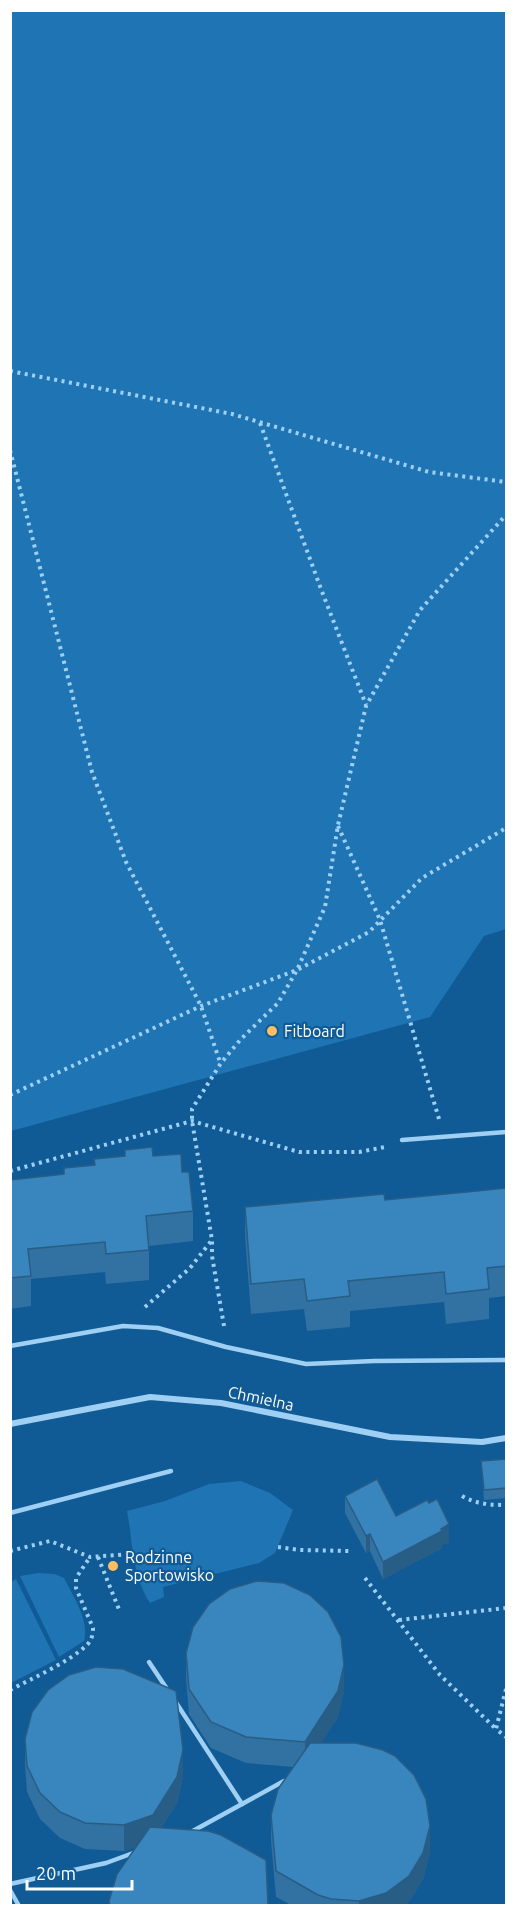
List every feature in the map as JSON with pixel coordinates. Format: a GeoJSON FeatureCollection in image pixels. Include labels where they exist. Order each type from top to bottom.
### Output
{"type":"FeatureCollection","features":[{"type":"Feature","properties":{"kind":"street","name":"Chmielna"},"geometry":{"type":"LineString","coordinates":[[10,1424],[150,1396],[221,1403],[390,1437],[482,1442],[507,1438]]}},
{"type":"Feature","properties":{"kind":"lane"},"geometry":{"type":"LineString","coordinates":[[402,1140],[507,1132]]}},
{"type":"Feature","properties":{"kind":"lane"},"geometry":{"type":"LineString","coordinates":[[10,1346],[123,1326],[158,1328],[226,1347],[306,1364],[507,1360]]}},
{"type":"Feature","properties":{"kind":"lane"},"geometry":{"type":"LineString","coordinates":[[10,1513],[171,1471]]}},
{"type":"Feature","properties":{"kind":"lane"},"geometry":{"type":"LineString","coordinates":[[149,1662],[168,1690]]}},
{"type":"Feature","properties":{"kind":"lane"},"geometry":{"type":"LineString","coordinates":[[174,1700],[242,1804]]}},
{"type":"Feature","properties":{"kind":"lane"},"geometry":{"type":"LineString","coordinates":[[187,1833],[284,1781]]}},
{"type":"Feature","properties":{"kind":"lane"},"geometry":{"type":"LineString","coordinates":[[10,1884],[106,1863],[147,1848]]}},
{"type":"Feature","properties":{"kind":"lane"},"geometry":{"type":"LineString","coordinates":[[10,1890],[19,1905]]}},
{"type":"Feature","properties":{"kind":"path"},"geometry":{"type":"LineString","coordinates":[[10,371],[232,414],[429,472],[507,482]]}},
{"type":"Feature","properties":{"kind":"path"},"geometry":{"type":"LineString","coordinates":[[260,422],[366,706]]}},
{"type":"Feature","properties":{"kind":"path"},"geometry":{"type":"LineString","coordinates":[[10,450],[92,772],[126,862],[201,1006],[220,1063]]}},
{"type":"Feature","properties":{"kind":"path"},"geometry":{"type":"LineString","coordinates":[[222,1315],[192,1109],[220,1063],[278,1003],[297,970],[325,907],[338,825],[366,706],[420,610],[507,515]]}},
{"type":"Feature","properties":{"kind":"path"},"geometry":{"type":"LineString","coordinates":[[338,825],[380,920],[444,1137]]}},
{"type":"Feature","properties":{"kind":"path"},"geometry":{"type":"LineString","coordinates":[[10,1095],[201,1006],[297,970],[369,932],[422,878],[507,828]]}},
{"type":"Feature","properties":{"kind":"path"},"geometry":{"type":"LineString","coordinates":[[10,1171],[192,1121],[299,1152],[359,1152],[392,1146],[402,1140]]}},
{"type":"Feature","properties":{"kind":"path"},"geometry":{"type":"LineString","coordinates":[[159,1296],[190,1268],[212,1240]]}},
{"type":"Feature","properties":{"kind":"path"},"geometry":{"type":"LineString","coordinates":[[462,1496],[469,1501],[507,1505]]}},
{"type":"Feature","properties":{"kind":"path"},"geometry":{"type":"LineString","coordinates":[[10,1551],[50,1541],[90,1557],[132,1554]]}},
{"type":"Feature","properties":{"kind":"path"},"geometry":{"type":"LineString","coordinates":[[278,1547],[351,1551]]}},
{"type":"Feature","properties":{"kind":"path"},"geometry":{"type":"LineString","coordinates":[[10,1690],[61,1663],[88,1644],[93,1628],[76,1588],[76,1578],[90,1557]]}},
{"type":"Feature","properties":{"kind":"path"},"geometry":{"type":"LineString","coordinates":[[98,1557],[120,1612]]}},
{"type":"Feature","properties":{"kind":"path"},"geometry":{"type":"LineString","coordinates":[[365,1578],[440,1675],[507,1737]]}},
{"type":"Feature","properties":{"kind":"path"},"geometry":{"type":"LineString","coordinates":[[398,1621],[507,1608]]}},
{"type":"Feature","properties":{"kind":"path"},"geometry":{"type":"LineString","coordinates":[[496,1729],[507,1689]]}},
{"type":"Feature","properties":{"kind":"shaded area"},"geometry":{"type":"Polygon","coordinates":[[[11,10],[506,11],[506,929],[484,936],[430,1017],[11,1131],[11,10]]]}},
{"type":"Feature","properties":{"kind":"shaded area"},"geometry":{"type":"Polygon","coordinates":[[[241,1481],[270,1493],[293,1510],[275,1553],[259,1563],[163,1587],[164,1597],[150,1603],[136,1570],[127,1511],[165,1501],[209,1484],[241,1481]]]}},
{"type":"Feature","properties":{"kind":"shaded area"},"geometry":{"type":"Polygon","coordinates":[[[39,1573],[55,1574],[64,1578],[80,1609],[85,1625],[84,1641],[59,1657],[20,1576],[39,1573]]]}},
{"type":"Feature","properties":{"kind":"shaded area"},"geometry":{"type":"Polygon","coordinates":[[[16,1579],[56,1660],[11,1683],[11,1582],[16,1579]]]}},
{"type":"Feature","properties":{"kind":"building"},"geometry":{"type":"Polygon","coordinates":[[[152,1147],[153,1156],[181,1154],[182,1172],[189,1172],[193,1211],[146,1216],[149,1250],[106,1254],[105,1242],[28,1249],[31,1276],[10,1278],[10,1180],[64,1174],[64,1168],[95,1165],[94,1159],[125,1156],[125,1150],[152,1147]]]}},
{"type":"Feature","properties":{"kind":"building"},"geometry":{"type":"Polygon","coordinates":[[[507,1188],[507,1266],[487,1268],[489,1289],[446,1294],[444,1272],[348,1281],[350,1296],[307,1301],[304,1279],[251,1284],[245,1207],[384,1194],[385,1200],[507,1188]]]}},
{"type":"Feature","properties":{"kind":"building"},"geometry":{"type":"Polygon","coordinates":[[[507,1459],[507,1488],[484,1490],[481,1461],[507,1459]]]}},
{"type":"Feature","properties":{"kind":"building"},"geometry":{"type":"Polygon","coordinates":[[[377,1479],[396,1516],[427,1500],[429,1503],[437,1499],[449,1524],[441,1529],[442,1531],[383,1562],[370,1534],[366,1536],[345,1496],[377,1479]]]}},
{"type":"Feature","properties":{"kind":"building"},"geometry":{"type":"Polygon","coordinates":[[[257,1581],[284,1583],[310,1595],[328,1612],[341,1637],[344,1665],[338,1691],[305,1742],[246,1737],[211,1722],[189,1689],[186,1653],[193,1627],[209,1604],[230,1589],[257,1581]]]}},
{"type":"Feature","properties":{"kind":"building"},"geometry":{"type":"Polygon","coordinates":[[[96,1667],[123,1669],[176,1691],[183,1750],[177,1777],[153,1815],[124,1825],[85,1823],[60,1812],[40,1793],[27,1766],[25,1739],[32,1712],[48,1690],[69,1675],[96,1667]]]}},
{"type":"Feature","properties":{"kind":"building"},"geometry":{"type":"Polygon","coordinates":[[[310,1743],[356,1743],[383,1750],[395,1756],[414,1775],[426,1799],[430,1826],[423,1853],[409,1876],[386,1893],[359,1901],[331,1899],[318,1895],[276,1871],[271,1815],[278,1789],[310,1743]]]}},
{"type":"Feature","properties":{"kind":"building"},"geometry":{"type":"Polygon","coordinates":[[[150,1827],[208,1831],[221,1835],[266,1860],[268,1905],[110,1905],[109,1901],[117,1874],[150,1827]]]}},
{"type":"Feature","properties":{"kind":"place","name":"Fitboard"},"geometry":{"type":"Point","coordinates":[272,1031]}},
{"type":"Feature","properties":{"kind":"place","name":"Rodzinne Sportowisko"},"geometry":{"type":"Point","coordinates":[113,1566]}}]}
